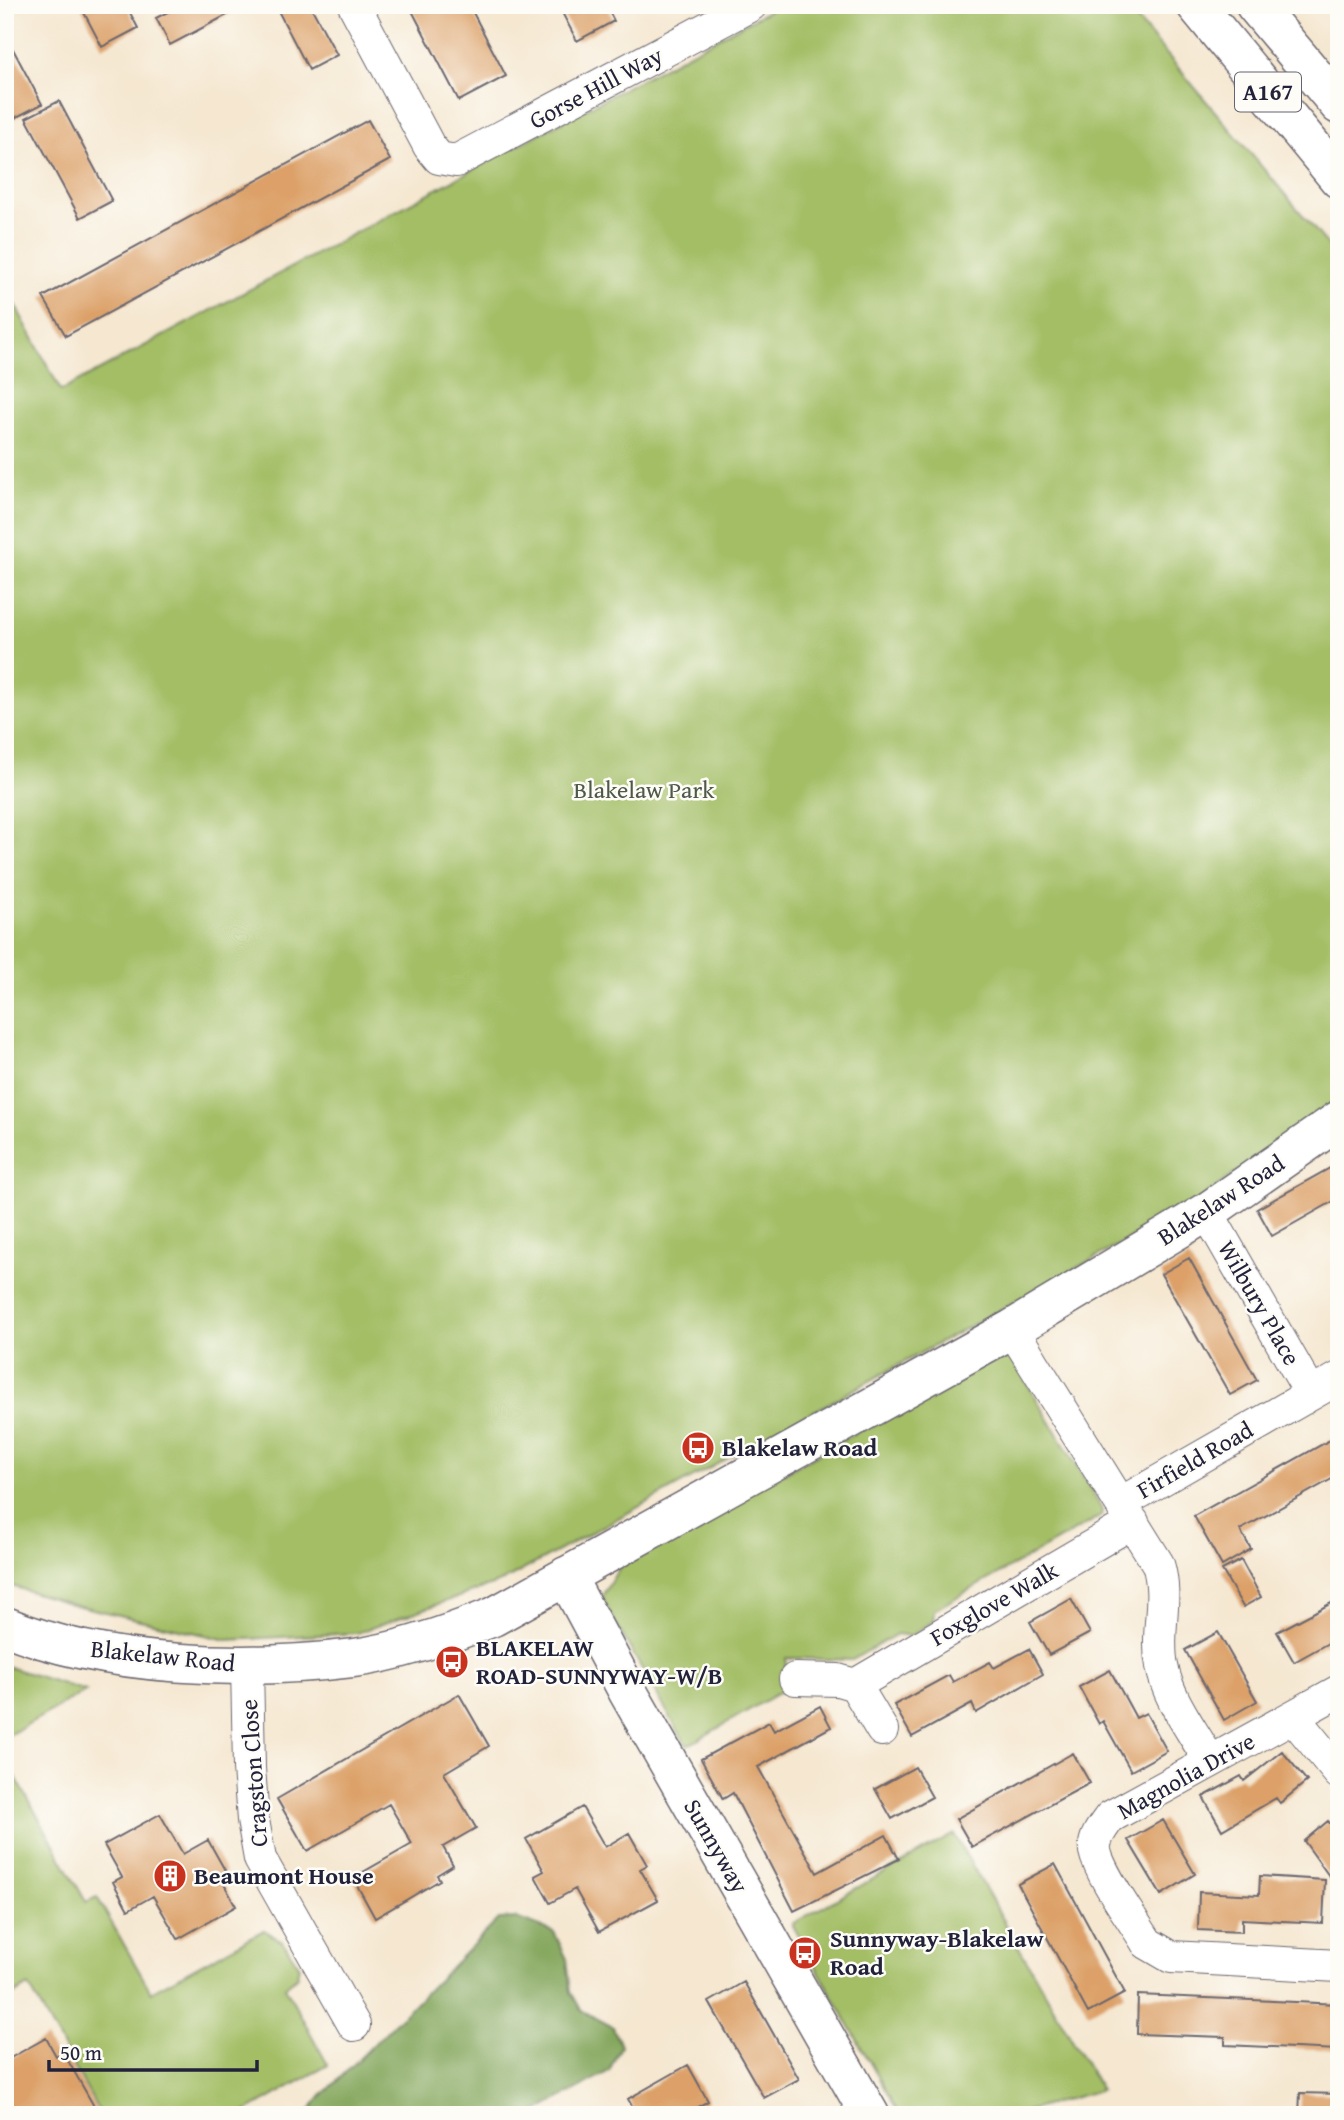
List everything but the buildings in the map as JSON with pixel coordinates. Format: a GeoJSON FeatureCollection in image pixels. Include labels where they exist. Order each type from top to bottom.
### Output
{"type":"FeatureCollection","features":[{"type":"Feature","properties":{"kind":"main road","name":"A167"},"geometry":{"type":"LineString","coordinates":[[1196,5],[1339,179]]}},
{"type":"Feature","properties":{"kind":"main road","name":"A167"},"geometry":{"type":"LineString","coordinates":[[1255,5],[1339,105]]}},
{"type":"Feature","properties":{"kind":"main road","name":"Blakelaw Road"},"geometry":{"type":"LineString","coordinates":[[14,1629],[100,1653],[177,1661],[247,1664],[356,1658],[493,1617],[1012,1329],[1208,1212],[1339,1120]]}},
{"type":"Feature","properties":{"kind":"main road","name":"Sunnyway"},"geometry":{"type":"LineString","coordinates":[[566,1576],[628,1692],[870,2115]]}},
{"type":"Feature","properties":{"kind":"street","name":"Gorse Hill Way"},"geometry":{"type":"LineString","coordinates":[[354,5],[429,146],[439,158],[456,161],[751,5]]}},
{"type":"Feature","properties":{"kind":"street","name":"Wilbury Place"},"geometry":{"type":"LineString","coordinates":[[1208,1212],[1311,1394]]}},
{"type":"Feature","properties":{"kind":"street","name":"Firfield Road"},"geometry":{"type":"LineString","coordinates":[[1012,1329],[1127,1513],[1339,1378]]}},
{"type":"Feature","properties":{"kind":"street","name":"Foxglove Walk"},"geometry":{"type":"LineString","coordinates":[[855,1685],[1127,1513]]}},
{"type":"Feature","properties":{"kind":"street"},"geometry":{"type":"LineString","coordinates":[[1127,1513],[1158,1564],[1163,1581],[1162,1666],[1170,1691],[1210,1762]]}},
{"type":"Feature","properties":{"kind":"street","name":"Cragston Close"},"geometry":{"type":"LineString","coordinates":[[247,1664],[249,1768],[253,1820],[260,1859],[354,2025]]}},
{"type":"Feature","properties":{"kind":"street"},"geometry":{"type":"LineString","coordinates":[[795,1679],[838,1680],[855,1685],[882,1730]]}},
{"type":"Feature","properties":{"kind":"street","name":"Magnolia Drive"},"geometry":{"type":"LineString","coordinates":[[1339,1691],[1110,1817],[1098,1834],[1095,1850],[1102,1868],[1147,1943],[1171,1957],[1339,1966]]}},
{"type":"Feature","properties":{"kind":"street"},"geometry":{"type":"LineString","coordinates":[[1293,1717],[1339,1773]]}},
{"type":"Feature","properties":{"kind":"green space","name":"Blakelaw Park"},"geometry":{"type":"Polygon","coordinates":[[[779,5],[1125,5],[1339,258],[1339,1098],[1190,1206],[503,1581],[357,1633],[227,1640],[75,1605],[5,1584],[5,286],[61,391],[779,5]]]}},
{"type":"Feature","properties":{"kind":"green space"},"geometry":{"type":"Polygon","coordinates":[[[1006,1348],[1094,1495],[1102,1510],[1101,1516],[934,1610],[933,1621],[910,1636],[897,1634],[852,1660],[786,1658],[785,1689],[687,1746],[602,1596],[621,1565],[1006,1348]]]}},
{"type":"Feature","properties":{"kind":"green space"},"geometry":{"type":"Polygon","coordinates":[[[5,1666],[86,1691],[5,1737],[5,1666]]]}},
{"type":"Feature","properties":{"kind":"green space"},"geometry":{"type":"Polygon","coordinates":[[[5,1758],[86,1902],[97,1897],[151,1992],[264,1930],[283,1942],[299,1966],[297,1976],[285,1987],[328,2065],[240,2115],[101,2115],[29,1986],[5,1999],[5,1758]]]}},
{"type":"Feature","properties":{"kind":"green space"},"geometry":{"type":"Polygon","coordinates":[[[954,1834],[1101,2090],[1013,2115],[900,2115],[894,2105],[792,1924],[954,1834]]]}},
{"type":"Feature","properties":{"kind":"green space"},"geometry":{"type":"Polygon","coordinates":[[[516,1918],[554,1932],[567,1959],[571,1992],[581,2010],[613,2027],[621,2046],[609,2071],[531,2115],[307,2115],[316,2102],[499,1919],[516,1918]]]}},
{"type":"Feature","properties":{"kind":"place","name":"Blakelaw Road"},"geometry":{"type":"Point","coordinates":[698,1448]}},
{"type":"Feature","properties":{"kind":"place","name":"BLAKELAW ROAD-SUNNYWAY-W/B"},"geometry":{"type":"Point","coordinates":[452,1662]}},
{"type":"Feature","properties":{"kind":"place","name":"Beaumont House"},"geometry":{"type":"Point","coordinates":[170,1876]}},
{"type":"Feature","properties":{"kind":"place","name":"Sunnyway-Blakelaw Road"},"geometry":{"type":"Point","coordinates":[805,1953]}}]}
